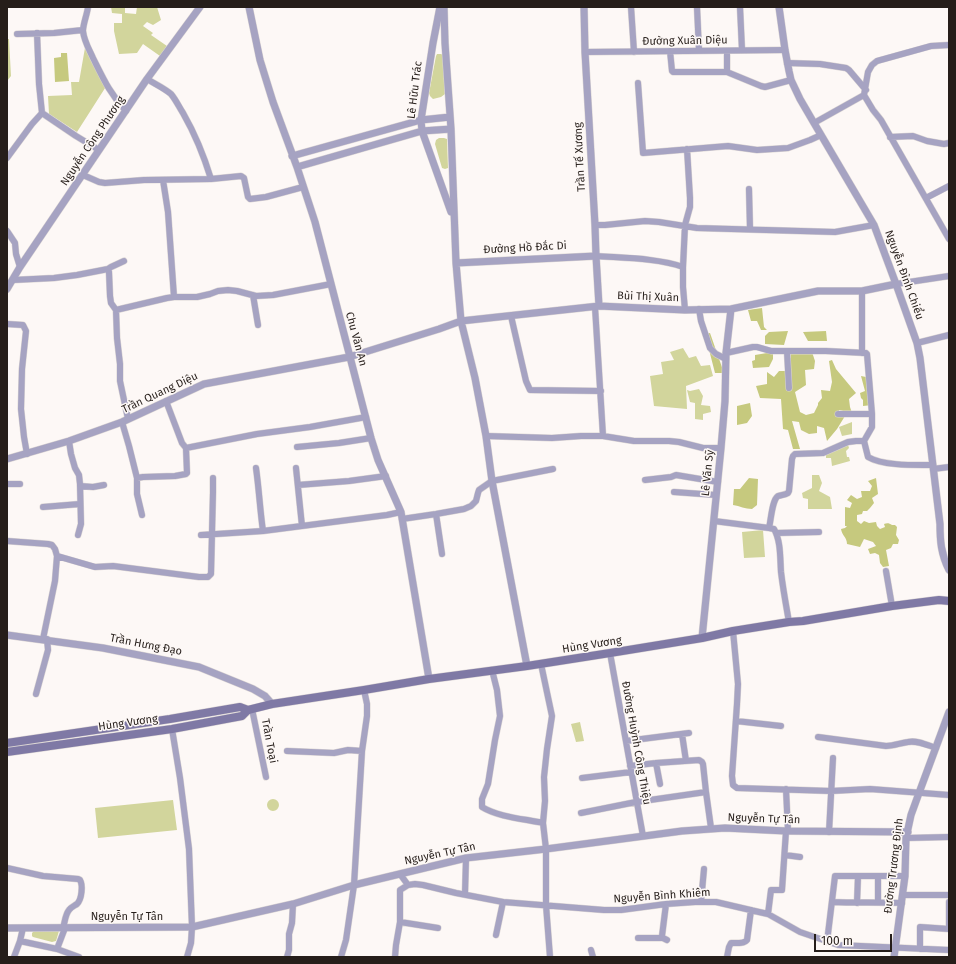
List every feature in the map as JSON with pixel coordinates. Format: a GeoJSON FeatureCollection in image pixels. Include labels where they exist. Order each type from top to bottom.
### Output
{"type":"FeatureCollection","features":[{"type":"Feature","properties":{"kind":"main road"},"geometry":{"type":"LineString","coordinates":[[939,600],[949,594]]}},
{"type":"Feature","properties":{"kind":"main road","name":"Hùng Vương"},"geometry":{"type":"LineString","coordinates":[[7,743],[170,719],[200,719],[242,716],[250,709],[272,704],[429,679],[541,664],[702,638],[789,622],[939,600]]}},
{"type":"Feature","properties":{"kind":"main road"},"geometry":{"type":"LineString","coordinates":[[939,600],[949,602]]}},
{"type":"Feature","properties":{"kind":"main road","name":"Hùng Vương"},"geometry":{"type":"LineString","coordinates":[[7,752],[172,728],[200,719]]}},
{"type":"Feature","properties":{"kind":"street"},"geometry":{"type":"LineString","coordinates":[[88,7],[88,14],[83,30],[85,41],[108,88],[126,111]]}},
{"type":"Feature","properties":{"kind":"street","name":"Nguyễn Công Phương"},"geometry":{"type":"LineString","coordinates":[[7,289],[20,267],[99,150],[200,7]]}},
{"type":"Feature","properties":{"kind":"street","name":"Chu Văn An"},"geometry":{"type":"LineString","coordinates":[[249,7],[260,60],[315,222],[371,438],[378,460],[402,516],[429,679]]}},
{"type":"Feature","properties":{"kind":"street","name":"Lê Hữu Trác"},"geometry":{"type":"LineString","coordinates":[[440,7],[421,120],[422,131],[454,220]]}},
{"type":"Feature","properties":{"kind":"street","name":"Lê Hữu Trác"},"geometry":{"type":"LineString","coordinates":[[444,7],[451,129],[456,263],[461,321],[475,378],[486,436],[492,481],[527,666]]}},
{"type":"Feature","properties":{"kind":"street","name":"Trần Tế Xương"},"geometry":{"type":"LineString","coordinates":[[584,7],[585,52],[595,225],[597,306]]}},
{"type":"Feature","properties":{"kind":"street"},"geometry":{"type":"LineString","coordinates":[[631,7],[634,52]]}},
{"type":"Feature","properties":{"kind":"street"},"geometry":{"type":"LineString","coordinates":[[697,7],[699,51]]}},
{"type":"Feature","properties":{"kind":"street"},"geometry":{"type":"LineString","coordinates":[[740,7],[742,50]]}},
{"type":"Feature","properties":{"kind":"street","name":"Nguyễn Đình Chiểu"},"geometry":{"type":"LineString","coordinates":[[779,7],[788,71],[791,80],[800,99],[874,225],[917,343],[940,524],[940,543],[944,561],[949,570]]}},
{"type":"Feature","properties":{"kind":"street"},"geometry":{"type":"LineString","coordinates":[[17,34],[54,33],[83,30]]}},
{"type":"Feature","properties":{"kind":"street"},"geometry":{"type":"LineString","coordinates":[[7,158],[42,113],[37,33]]}},
{"type":"Feature","properties":{"kind":"street"},"geometry":{"type":"LineString","coordinates":[[433,43],[445,43]]}},
{"type":"Feature","properties":{"kind":"street"},"geometry":{"type":"LineString","coordinates":[[865,92],[868,72],[872,65],[877,61],[932,46],[949,45]]}},
{"type":"Feature","properties":{"kind":"street"},"geometry":{"type":"LineString","coordinates":[[727,50],[727,72]]}},
{"type":"Feature","properties":{"kind":"street","name":"Đường Xuân Diệu"},"geometry":{"type":"LineString","coordinates":[[585,52],[785,50]]}},
{"type":"Feature","properties":{"kind":"street"},"geometry":{"type":"LineString","coordinates":[[670,51],[673,72],[727,72],[761,86],[769,86],[791,80]]}},
{"type":"Feature","properties":{"kind":"street"},"geometry":{"type":"LineString","coordinates":[[787,63],[820,64],[846,68],[849,70],[865,92],[873,110],[881,120],[926,198],[946,226],[949,239]]}},
{"type":"Feature","properties":{"kind":"street"},"geometry":{"type":"LineString","coordinates":[[147,80],[166,90],[176,101],[204,156],[211,180]]}},
{"type":"Feature","properties":{"kind":"street"},"geometry":{"type":"LineString","coordinates":[[638,82],[643,153],[687,148],[728,146],[757,150],[788,148],[821,135]]}},
{"type":"Feature","properties":{"kind":"street"},"geometry":{"type":"LineString","coordinates":[[814,123],[865,92]]}},
{"type":"Feature","properties":{"kind":"street"},"geometry":{"type":"LineString","coordinates":[[42,113],[99,150]]}},
{"type":"Feature","properties":{"kind":"street"},"geometry":{"type":"LineString","coordinates":[[292,156],[421,120],[450,117]]}},
{"type":"Feature","properties":{"kind":"street"},"geometry":{"type":"LineString","coordinates":[[297,167],[422,131],[451,129]]}},
{"type":"Feature","properties":{"kind":"street"},"geometry":{"type":"LineString","coordinates":[[890,137],[913,136],[927,141],[944,144],[949,143]]}},
{"type":"Feature","properties":{"kind":"street"},"geometry":{"type":"LineString","coordinates":[[685,310],[683,267],[685,225],[690,207],[687,148]]}},
{"type":"Feature","properties":{"kind":"street"},"geometry":{"type":"LineString","coordinates":[[83,174],[104,183],[144,180],[211,180],[241,176],[244,178],[248,197],[250,199],[266,197],[303,187]]}},
{"type":"Feature","properties":{"kind":"street"},"geometry":{"type":"LineString","coordinates":[[162,180],[168,212],[174,297]]}},
{"type":"Feature","properties":{"kind":"street"},"geometry":{"type":"LineString","coordinates":[[926,198],[949,186]]}},
{"type":"Feature","properties":{"kind":"street"},"geometry":{"type":"LineString","coordinates":[[749,189],[750,229]]}},
{"type":"Feature","properties":{"kind":"street"},"geometry":{"type":"LineString","coordinates":[[595,225],[645,221],[685,225],[697,228],[836,232],[874,225]]}},
{"type":"Feature","properties":{"kind":"street"},"geometry":{"type":"LineString","coordinates":[[7,231],[15,243],[16,254],[20,267]]}},
{"type":"Feature","properties":{"kind":"street"},"geometry":{"type":"LineString","coordinates":[[596,256],[673,263],[683,267]]}},
{"type":"Feature","properties":{"kind":"street","name":"Đường Hồ Đắc Di"},"geometry":{"type":"LineString","coordinates":[[456,263],[596,256]]}},
{"type":"Feature","properties":{"kind":"street"},"geometry":{"type":"LineString","coordinates":[[13,280],[77,275],[108,269],[124,262]]}},
{"type":"Feature","properties":{"kind":"street"},"geometry":{"type":"LineString","coordinates":[[108,269],[111,303],[116,310],[120,381],[125,420],[129,446],[137,478],[142,515]]}},
{"type":"Feature","properties":{"kind":"street","name":"Bùi Thị Xuân"},"geometry":{"type":"LineString","coordinates":[[349,357],[461,321],[597,306],[685,310],[731,309],[818,291],[862,291],[949,276]]}},
{"type":"Feature","properties":{"kind":"street"},"geometry":{"type":"LineString","coordinates":[[116,310],[151,301],[174,297],[197,297],[218,291],[237,291],[256,296],[272,295],[331,284]]}},
{"type":"Feature","properties":{"kind":"street"},"geometry":{"type":"LineString","coordinates":[[862,291],[862,353]]}},
{"type":"Feature","properties":{"kind":"street"},"geometry":{"type":"LineString","coordinates":[[253,295],[258,325]]}},
{"type":"Feature","properties":{"kind":"street"},"geometry":{"type":"LineString","coordinates":[[597,306],[603,436]]}},
{"type":"Feature","properties":{"kind":"street"},"geometry":{"type":"LineString","coordinates":[[699,309],[701,321],[710,348],[716,354],[726,356],[753,347],[771,351],[866,353],[872,414],[872,427],[864,441],[868,457],[875,460],[899,464],[932,467],[949,466]]}},
{"type":"Feature","properties":{"kind":"street","name":"Lê Văn Sỹ"},"geometry":{"type":"LineString","coordinates":[[702,638],[721,448],[725,401],[726,356],[731,309]]}},
{"type":"Feature","properties":{"kind":"street"},"geometry":{"type":"LineString","coordinates":[[512,316],[526,381],[530,390],[601,391]]}},
{"type":"Feature","properties":{"kind":"street"},"geometry":{"type":"LineString","coordinates":[[7,324],[23,325],[26,331],[22,369],[21,409],[27,454]]}},
{"type":"Feature","properties":{"kind":"street"},"geometry":{"type":"LineString","coordinates":[[917,343],[949,335]]}},
{"type":"Feature","properties":{"kind":"street"},"geometry":{"type":"LineString","coordinates":[[787,351],[789,388]]}},
{"type":"Feature","properties":{"kind":"street","name":"Trần Quang Diệu"},"geometry":{"type":"LineString","coordinates":[[7,459],[69,441],[125,420],[204,384],[349,357]]}},
{"type":"Feature","properties":{"kind":"street"},"geometry":{"type":"LineString","coordinates":[[137,478],[143,476],[175,476],[187,473],[186,448],[182,443],[166,401]]}},
{"type":"Feature","properties":{"kind":"street"},"geometry":{"type":"LineString","coordinates":[[838,414],[872,414]]}},
{"type":"Feature","properties":{"kind":"street"},"geometry":{"type":"LineString","coordinates":[[186,448],[257,434],[310,427],[366,417]]}},
{"type":"Feature","properties":{"kind":"street"},"geometry":{"type":"LineString","coordinates":[[486,436],[552,438],[603,436],[634,441],[669,441],[703,448],[721,448]]}},
{"type":"Feature","properties":{"kind":"street"},"geometry":{"type":"LineString","coordinates":[[297,447],[371,438]]}},
{"type":"Feature","properties":{"kind":"street"},"geometry":{"type":"LineString","coordinates":[[69,441],[75,468],[79,475],[81,524],[78,535]]}},
{"type":"Feature","properties":{"kind":"street"},"geometry":{"type":"LineString","coordinates":[[770,528],[775,499],[788,493],[789,491],[792,459],[795,454],[823,454],[848,442],[864,441]]}},
{"type":"Feature","properties":{"kind":"street"},"geometry":{"type":"LineString","coordinates":[[256,468],[263,532]]}},
{"type":"Feature","properties":{"kind":"street"},"geometry":{"type":"LineString","coordinates":[[296,468],[302,526]]}},
{"type":"Feature","properties":{"kind":"street"},"geometry":{"type":"LineString","coordinates":[[201,535],[263,532],[387,515],[402,516],[436,514],[464,509],[471,506],[476,501],[479,490],[492,481],[553,469]]}},
{"type":"Feature","properties":{"kind":"street"},"geometry":{"type":"LineString","coordinates":[[645,480],[676,475],[718,482]]}},
{"type":"Feature","properties":{"kind":"street"},"geometry":{"type":"LineString","coordinates":[[298,485],[349,481],[386,476]]}},
{"type":"Feature","properties":{"kind":"street"},"geometry":{"type":"LineString","coordinates":[[57,556],[95,567],[113,566],[208,577],[211,574],[214,492],[213,478]]}},
{"type":"Feature","properties":{"kind":"street"},"geometry":{"type":"LineString","coordinates":[[7,484],[20,484]]}},
{"type":"Feature","properties":{"kind":"street"},"geometry":{"type":"LineString","coordinates":[[80,486],[93,487],[104,485]]}},
{"type":"Feature","properties":{"kind":"street"},"geometry":{"type":"LineString","coordinates":[[674,492],[716,495]]}},
{"type":"Feature","properties":{"kind":"street"},"geometry":{"type":"LineString","coordinates":[[43,506],[80,504]]}},
{"type":"Feature","properties":{"kind":"street"},"geometry":{"type":"LineString","coordinates":[[436,514],[442,554]]}},
{"type":"Feature","properties":{"kind":"street"},"geometry":{"type":"LineString","coordinates":[[714,521],[774,529],[779,545],[781,573],[789,622]]}},
{"type":"Feature","properties":{"kind":"street"},"geometry":{"type":"LineString","coordinates":[[776,533],[819,532]]}},
{"type":"Feature","properties":{"kind":"street"},"geometry":{"type":"LineString","coordinates":[[7,541],[52,545],[57,556],[55,581],[45,639],[48,650],[36,694]]}},
{"type":"Feature","properties":{"kind":"street"},"geometry":{"type":"LineString","coordinates":[[886,571],[892,606]]}},
{"type":"Feature","properties":{"kind":"street"},"geometry":{"type":"LineString","coordinates":[[733,632],[738,684],[732,776],[734,785],[737,788],[831,791],[870,789],[949,795]]}},
{"type":"Feature","properties":{"kind":"street","name":"Trần Hưng Đạo"},"geometry":{"type":"LineString","coordinates":[[7,634],[103,648],[199,667],[254,689],[265,696],[272,704]]}},
{"type":"Feature","properties":{"kind":"street","name":"Đường Huỳnh Công Thiệu"},"geometry":{"type":"LineString","coordinates":[[610,653],[643,836]]}},
{"type":"Feature","properties":{"kind":"street"},"geometry":{"type":"LineString","coordinates":[[541,664],[552,716],[544,777],[545,801],[543,823],[546,849],[546,905],[550,957]]}},
{"type":"Feature","properties":{"kind":"street"},"geometry":{"type":"LineString","coordinates":[[492,670],[497,690],[500,716],[488,784],[482,799],[482,807],[495,813],[543,823]]}},
{"type":"Feature","properties":{"kind":"street"},"geometry":{"type":"LineString","coordinates":[[341,957],[346,940],[354,885],[362,751],[367,716],[367,704],[364,690]]}},
{"type":"Feature","properties":{"kind":"street","name":"Trần Toại"},"geometry":{"type":"LineString","coordinates":[[250,709],[266,777]]}},
{"type":"Feature","properties":{"kind":"street","name":"Đường Trương Định"},"geometry":{"type":"LineString","coordinates":[[894,957],[903,895],[907,835],[911,815],[949,712]]}},
{"type":"Feature","properties":{"kind":"street"},"geometry":{"type":"LineString","coordinates":[[736,721],[781,726]]}},
{"type":"Feature","properties":{"kind":"street"},"geometry":{"type":"LineString","coordinates":[[172,728],[188,836],[192,927],[191,943],[187,957]]}},
{"type":"Feature","properties":{"kind":"street"},"geometry":{"type":"LineString","coordinates":[[626,741],[689,733]]}},
{"type":"Feature","properties":{"kind":"street"},"geometry":{"type":"LineString","coordinates":[[682,734],[686,761]]}},
{"type":"Feature","properties":{"kind":"street"},"geometry":{"type":"LineString","coordinates":[[818,737],[886,746],[893,746],[909,741],[936,748]]}},
{"type":"Feature","properties":{"kind":"street"},"geometry":{"type":"LineString","coordinates":[[287,752],[334,754],[348,750],[362,751]]}},
{"type":"Feature","properties":{"kind":"street"},"geometry":{"type":"LineString","coordinates":[[830,832],[833,758]]}},
{"type":"Feature","properties":{"kind":"street"},"geometry":{"type":"LineString","coordinates":[[582,778],[656,763],[699,760],[702,762],[711,828]]}},
{"type":"Feature","properties":{"kind":"street"},"geometry":{"type":"LineString","coordinates":[[656,763],[660,784]]}},
{"type":"Feature","properties":{"kind":"street"},"geometry":{"type":"LineString","coordinates":[[768,914],[771,890],[786,890],[786,789]]}},
{"type":"Feature","properties":{"kind":"street"},"geometry":{"type":"LineString","coordinates":[[581,813],[636,802],[706,792]]}},
{"type":"Feature","properties":{"kind":"street","name":"Nguyễn Tự Tân"},"geometry":{"type":"LineString","coordinates":[[7,928],[192,927],[293,904],[354,885],[466,858],[711,828],[907,835]]}},
{"type":"Feature","properties":{"kind":"street"},"geometry":{"type":"LineString","coordinates":[[907,835],[949,837]]}},
{"type":"Feature","properties":{"kind":"street"},"geometry":{"type":"LineString","coordinates":[[785,855],[800,857]]}},
{"type":"Feature","properties":{"kind":"street"},"geometry":{"type":"LineString","coordinates":[[465,894],[466,858]]}},
{"type":"Feature","properties":{"kind":"street"},"geometry":{"type":"LineString","coordinates":[[7,868],[43,876],[80,880],[82,884],[82,891],[78,902],[69,909],[57,949]]}},
{"type":"Feature","properties":{"kind":"street"},"geometry":{"type":"LineString","coordinates":[[701,902],[704,869]]}},
{"type":"Feature","properties":{"kind":"street"},"geometry":{"type":"LineString","coordinates":[[395,957],[400,922],[400,890],[408,885],[400,874]]}},
{"type":"Feature","properties":{"kind":"street"},"geometry":{"type":"LineString","coordinates":[[827,942],[835,876],[905,876]]}},
{"type":"Feature","properties":{"kind":"street"},"geometry":{"type":"LineString","coordinates":[[857,903],[858,876]]}},
{"type":"Feature","properties":{"kind":"street"},"geometry":{"type":"LineString","coordinates":[[878,876],[878,902]]}},
{"type":"Feature","properties":{"kind":"street","name":"Nguyễn Bình Khiêm"},"geometry":{"type":"LineString","coordinates":[[408,885],[423,885],[503,902],[604,910],[621,910],[666,904],[716,902],[768,914],[800,932],[838,945],[949,950]]}},
{"type":"Feature","properties":{"kind":"street"},"geometry":{"type":"LineString","coordinates":[[903,895],[949,895]]}},
{"type":"Feature","properties":{"kind":"street"},"geometry":{"type":"LineString","coordinates":[[496,935],[503,902]]}},
{"type":"Feature","properties":{"kind":"street"},"geometry":{"type":"LineString","coordinates":[[832,902],[902,903]]}},
{"type":"Feature","properties":{"kind":"street"},"geometry":{"type":"LineString","coordinates":[[920,949],[920,927],[949,929],[949,902]]}},
{"type":"Feature","properties":{"kind":"street"},"geometry":{"type":"LineString","coordinates":[[287,957],[293,904]]}},
{"type":"Feature","properties":{"kind":"street"},"geometry":{"type":"LineString","coordinates":[[638,938],[665,939],[662,936],[662,930],[666,904]]}},
{"type":"Feature","properties":{"kind":"street"},"geometry":{"type":"LineString","coordinates":[[727,957],[731,943],[743,943],[747,940],[751,910]]}},
{"type":"Feature","properties":{"kind":"street"},"geometry":{"type":"LineString","coordinates":[[400,922],[438,928]]}},
{"type":"Feature","properties":{"kind":"street"},"geometry":{"type":"LineString","coordinates":[[14,957],[23,928]]}},
{"type":"Feature","properties":{"kind":"street"},"geometry":{"type":"LineString","coordinates":[[20,941],[57,949],[79,957]]}},
{"type":"Feature","properties":{"kind":"street"},"geometry":{"type":"LineString","coordinates":[[591,950],[593,957]]}},
{"type":"Feature","properties":{"kind":"green space"},"geometry":{"type":"Polygon","coordinates":[[[111,7],[125,7],[125,13],[136,14],[137,7],[157,7],[161,20],[153,25],[147,22],[143,26],[153,33],[151,35],[167,46],[160,56],[143,44],[137,53],[119,54],[114,31],[114,23],[122,23],[122,14],[112,13],[111,7]]]}},
{"type":"Feature","properties":{"kind":"green space"},"geometry":{"type":"Polygon","coordinates":[[[7,39],[9,39],[11,76],[7,81],[7,39]]]}},
{"type":"Feature","properties":{"kind":"green space"},"geometry":{"type":"Polygon","coordinates":[[[86,42],[107,85],[77,132],[49,114],[48,96],[72,95],[71,82],[79,82],[86,42]]]}},
{"type":"Feature","properties":{"kind":"green space"},"geometry":{"type":"Polygon","coordinates":[[[61,53],[67,53],[69,81],[55,82],[54,58],[61,57],[61,53]]]}},
{"type":"Feature","properties":{"kind":"green space"},"geometry":{"type":"Polygon","coordinates":[[[437,54],[443,55],[445,94],[441,97],[433,99],[429,93],[437,54]]]}},
{"type":"Feature","properties":{"kind":"green space"},"geometry":{"type":"Polygon","coordinates":[[[439,138],[447,139],[448,168],[445,169],[442,168],[435,144],[436,140],[439,138]]]}},
{"type":"Feature","properties":{"kind":"green space"},"geometry":{"type":"Polygon","coordinates":[[[762,308],[764,327],[767,330],[761,330],[757,321],[751,321],[748,310],[762,308]]]}},
{"type":"Feature","properties":{"kind":"green space"},"geometry":{"type":"Polygon","coordinates":[[[788,331],[784,345],[765,344],[765,336],[769,332],[788,331]]]}},
{"type":"Feature","properties":{"kind":"green space"},"geometry":{"type":"Polygon","coordinates":[[[826,331],[827,341],[808,341],[803,332],[826,331]]]}},
{"type":"Feature","properties":{"kind":"green space"},"geometry":{"type":"Polygon","coordinates":[[[710,333],[724,373],[715,373],[705,334],[710,333]]]}},
{"type":"Feature","properties":{"kind":"green space"},"geometry":{"type":"Polygon","coordinates":[[[683,348],[689,358],[696,356],[701,366],[710,365],[713,376],[686,386],[687,409],[654,406],[650,376],[663,374],[661,362],[674,360],[670,352],[683,348]]]}},
{"type":"Feature","properties":{"kind":"green space"},"geometry":{"type":"Polygon","coordinates":[[[767,349],[773,350],[773,359],[769,367],[753,368],[752,361],[755,360],[755,355],[767,353],[767,349]]]}},
{"type":"Feature","properties":{"kind":"green space"},"geometry":{"type":"Polygon","coordinates":[[[811,349],[815,361],[814,369],[805,370],[806,385],[795,392],[800,412],[806,415],[814,413],[822,398],[821,390],[830,391],[832,382],[829,361],[832,360],[836,369],[856,393],[849,399],[852,413],[839,410],[839,414],[845,416],[827,441],[824,428],[817,426],[817,433],[809,434],[801,430],[799,422],[792,421],[800,449],[793,449],[788,430],[783,429],[781,399],[760,398],[756,386],[767,384],[767,372],[774,377],[779,371],[786,371],[786,359],[791,358],[790,350],[811,349]]]}},
{"type":"Feature","properties":{"kind":"green space"},"geometry":{"type":"Polygon","coordinates":[[[861,376],[871,378],[872,405],[863,406],[863,400],[860,393],[865,391],[861,376]]]}},
{"type":"Feature","properties":{"kind":"green space"},"geometry":{"type":"Polygon","coordinates":[[[699,389],[703,396],[701,405],[710,406],[711,412],[703,414],[703,420],[695,419],[695,403],[690,402],[687,390],[690,391],[699,389]]]}},
{"type":"Feature","properties":{"kind":"green space"},"geometry":{"type":"Polygon","coordinates":[[[750,403],[752,416],[747,423],[737,425],[737,406],[750,403]]]}},
{"type":"Feature","properties":{"kind":"green space"},"geometry":{"type":"Polygon","coordinates":[[[852,422],[852,434],[842,436],[839,427],[852,422]]]}},
{"type":"Feature","properties":{"kind":"green space"},"geometry":{"type":"Polygon","coordinates":[[[847,441],[849,448],[846,451],[847,457],[849,457],[850,461],[832,466],[831,458],[826,458],[826,452],[847,441]]]}},
{"type":"Feature","properties":{"kind":"green space"},"geometry":{"type":"Polygon","coordinates":[[[812,475],[819,475],[822,483],[819,491],[830,497],[832,509],[808,509],[808,499],[803,498],[802,493],[812,488],[812,475]]]}},
{"type":"Feature","properties":{"kind":"green space"},"geometry":{"type":"Polygon","coordinates":[[[749,478],[758,479],[757,505],[752,509],[747,509],[733,505],[734,489],[740,489],[749,478]]]}},
{"type":"Feature","properties":{"kind":"green space"},"geometry":{"type":"Polygon","coordinates":[[[876,478],[878,494],[872,498],[874,503],[867,511],[863,511],[862,514],[857,515],[857,521],[861,524],[864,521],[869,523],[876,522],[880,529],[885,527],[884,524],[886,523],[897,527],[896,535],[899,540],[898,544],[893,544],[891,548],[886,550],[889,566],[883,567],[880,563],[879,555],[875,553],[870,554],[868,549],[876,546],[873,542],[864,539],[860,547],[847,544],[841,529],[847,526],[845,526],[845,507],[850,508],[852,503],[847,500],[851,495],[857,499],[862,497],[861,491],[870,491],[872,486],[868,481],[876,478]]]}},
{"type":"Feature","properties":{"kind":"green space"},"geometry":{"type":"Polygon","coordinates":[[[763,530],[765,557],[744,558],[742,532],[763,530]]]}},
{"type":"Feature","properties":{"kind":"green space"},"geometry":{"type":"Polygon","coordinates":[[[580,722],[584,741],[576,742],[571,724],[580,722]]]}},
{"type":"Feature","properties":{"kind":"green space"},"geometry":{"type":"Polygon","coordinates":[[[271,799],[275,799],[279,805],[275,811],[271,811],[267,807],[267,803],[271,799]]]}},
{"type":"Feature","properties":{"kind":"green space"},"geometry":{"type":"Polygon","coordinates":[[[173,800],[177,830],[98,838],[95,808],[173,800]]]}},
{"type":"Feature","properties":{"kind":"green space"},"geometry":{"type":"Polygon","coordinates":[[[34,931],[59,931],[56,941],[52,942],[33,937],[32,933],[34,931]]]}}]}
